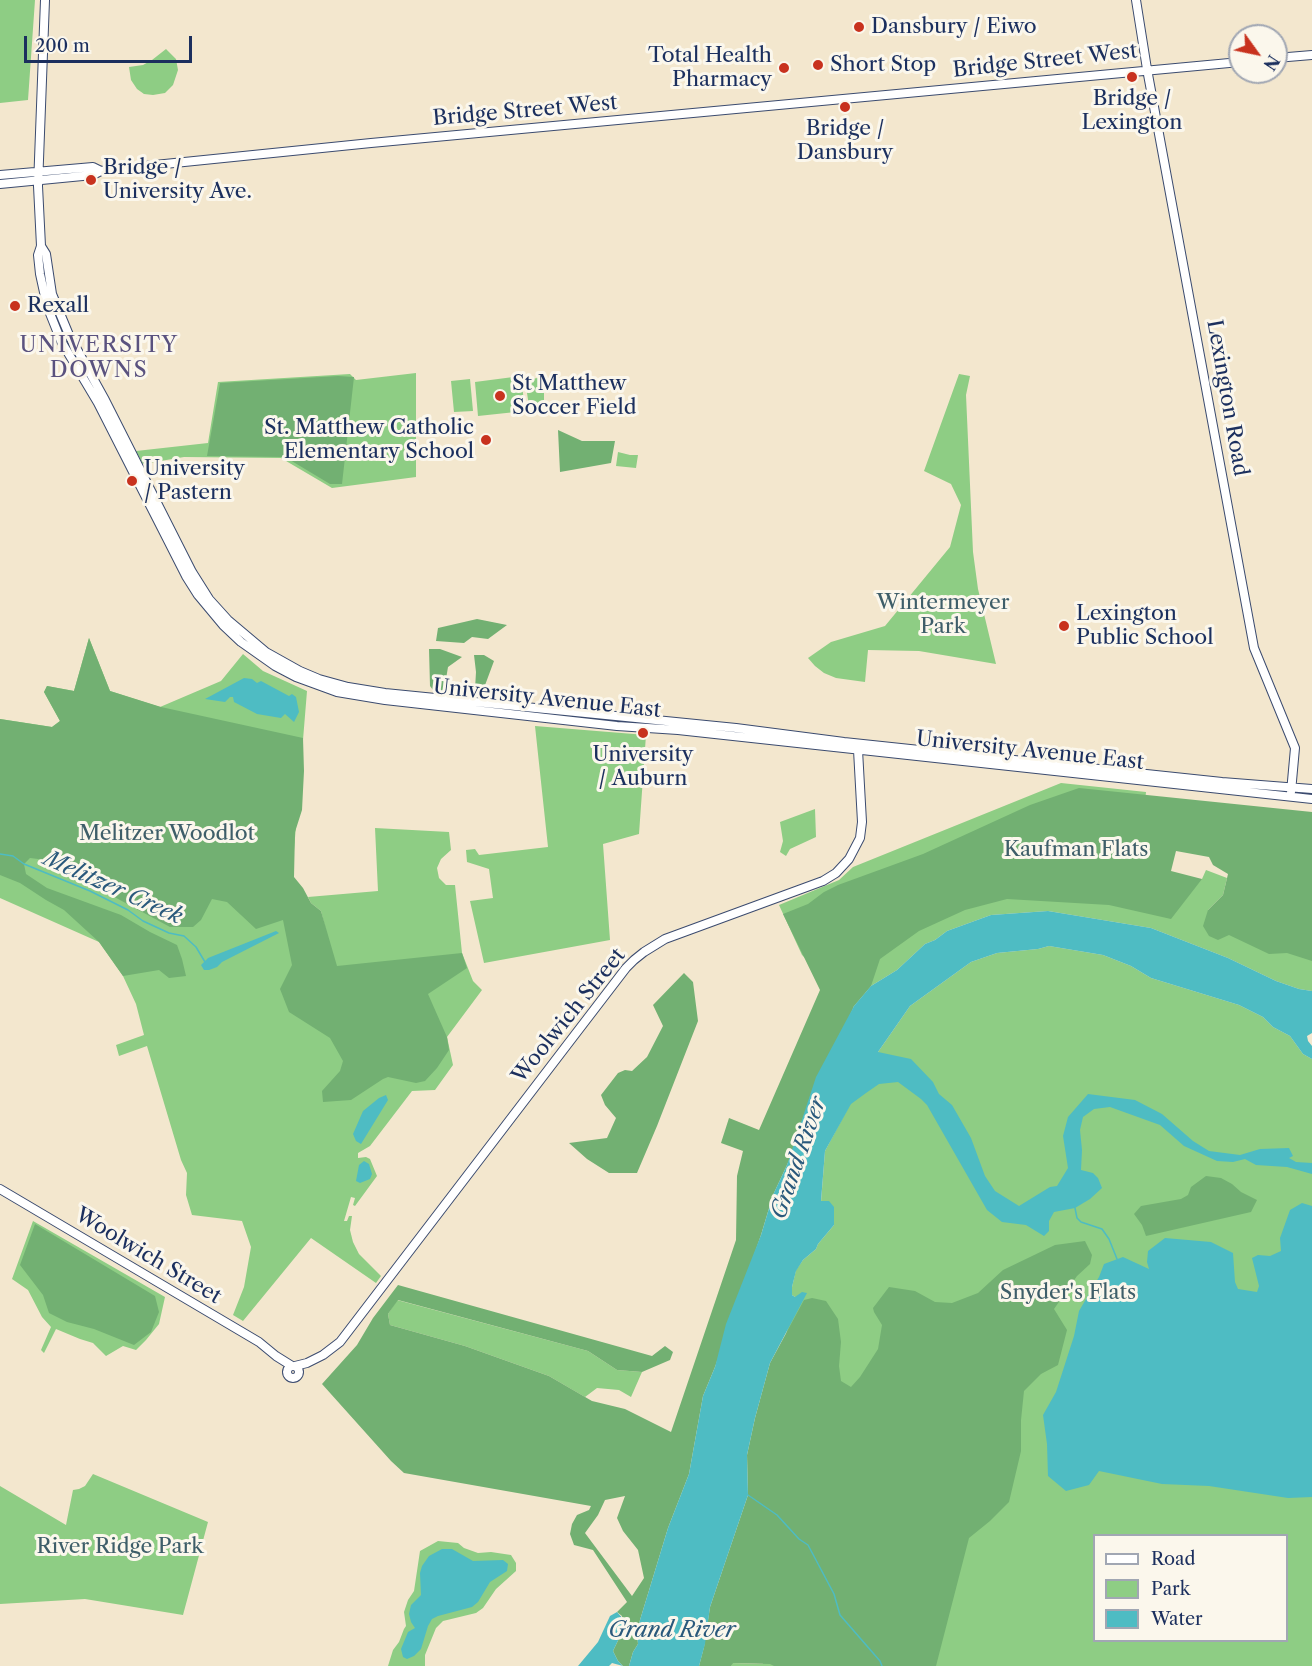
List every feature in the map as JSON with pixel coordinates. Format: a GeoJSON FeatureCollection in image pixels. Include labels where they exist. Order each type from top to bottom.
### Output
{"type":"FeatureCollection","features":[{"type":"Feature","properties":{"kind":"main road","name":"University Avenue East"},"geometry":{"type":"LineString","coordinates":[[45,0],[38,176],[41,246],[38,255],[47,306],[70,358],[98,404],[186,576],[198,595],[223,625],[241,642],[275,666],[296,677],[337,692],[372,698],[1312,799]]}},
{"type":"Feature","properties":{"kind":"main road","name":"Lexington Road"},"geometry":{"type":"LineString","coordinates":[[1136,0],[1254,648],[1295,748],[1291,796]]}},
{"type":"Feature","properties":{"kind":"main road"},"geometry":{"type":"LineString","coordinates":[[1288,57],[1312,55]]}},
{"type":"Feature","properties":{"kind":"main road","name":"Bridge Street West"},"geometry":{"type":"LineString","coordinates":[[0,175],[93,175],[101,171],[361,144],[1228,63]]}},
{"type":"Feature","properties":{"kind":"main road","name":"Bridge Street West"},"geometry":{"type":"LineString","coordinates":[[0,184],[38,176]]}},
{"type":"Feature","properties":{"kind":"main road","name":"University Avenue East"},"geometry":{"type":"LineString","coordinates":[[41,246],[46,254],[52,294],[69,335],[105,400],[192,572],[209,599],[228,620],[266,652],[300,671],[348,687],[385,693],[736,728],[844,742],[1204,780],[1312,789]]}},
{"type":"Feature","properties":{"kind":"main road","name":"Woolwich Street"},"geometry":{"type":"LineString","coordinates":[[0,1189],[259,1342],[293,1369],[323,1355],[340,1342],[634,960],[665,939],[823,880],[836,873],[849,859],[860,838],[862,822],[858,750]]}},
{"type":"Feature","properties":{"kind":"green space"},"geometry":{"type":"Polygon","coordinates":[[[0,0],[35,0],[28,100],[0,103],[0,0]]]}},
{"type":"Feature","properties":{"kind":"green space"},"geometry":{"type":"Polygon","coordinates":[[[166,49],[176,59],[178,70],[173,85],[165,93],[144,94],[131,80],[129,67],[143,65],[166,49]]]}},
{"type":"Feature","properties":{"kind":"green space"},"geometry":{"type":"Polygon","coordinates":[[[416,373],[416,477],[332,488],[281,458],[184,457],[143,464],[136,451],[208,443],[218,382],[350,374],[356,380],[416,373]]]}},
{"type":"Feature","properties":{"kind":"green space","name":"Wintermeyer Park"},"geometry":{"type":"Polygon","coordinates":[[[959,374],[970,376],[966,395],[973,552],[978,589],[996,664],[919,651],[868,650],[865,682],[836,678],[824,673],[808,658],[831,642],[885,626],[950,547],[961,505],[951,484],[924,471],[959,374]]]}},
{"type":"Feature","properties":{"kind":"green space","name":"St Matthew Soccer Field"},"geometry":{"type":"Polygon","coordinates":[[[521,376],[525,411],[478,416],[475,382],[521,376]]]}},
{"type":"Feature","properties":{"kind":"green space"},"geometry":{"type":"Polygon","coordinates":[[[354,377],[342,484],[330,484],[285,457],[207,456],[220,383],[354,377]]]}},
{"type":"Feature","properties":{"kind":"green space","name":"St Matthew Soccer Field"},"geometry":{"type":"Polygon","coordinates":[[[544,377],[544,402],[529,406],[525,380],[544,377]]]}},
{"type":"Feature","properties":{"kind":"green space","name":"St Matthew Soccer Field"},"geometry":{"type":"Polygon","coordinates":[[[470,379],[473,411],[454,412],[451,381],[470,379]]]}},
{"type":"Feature","properties":{"kind":"green space"},"geometry":{"type":"Polygon","coordinates":[[[558,430],[582,441],[615,441],[611,463],[560,472],[558,430]]]}},
{"type":"Feature","properties":{"kind":"green space"},"geometry":{"type":"Polygon","coordinates":[[[618,452],[638,455],[636,468],[616,466],[618,452]]]}},
{"type":"Feature","properties":{"kind":"green space"},"geometry":{"type":"Polygon","coordinates":[[[477,619],[507,625],[488,639],[472,637],[464,643],[436,641],[438,628],[477,619]]]}},
{"type":"Feature","properties":{"kind":"green space","name":"Melitzer Woodlot"},"geometry":{"type":"Polygon","coordinates":[[[89,638],[110,691],[160,707],[221,681],[243,654],[263,671],[307,691],[290,899],[326,931],[321,911],[311,903],[308,897],[378,891],[375,828],[449,832],[451,850],[441,859],[437,868],[439,878],[446,885],[455,885],[462,953],[473,981],[482,990],[447,1037],[453,1065],[435,1090],[412,1091],[370,1146],[358,1153],[358,1158],[370,1159],[377,1176],[355,1206],[353,1205],[355,1198],[351,1197],[344,1221],[352,1216],[350,1230],[353,1242],[359,1254],[381,1276],[376,1283],[311,1238],[243,1321],[233,1315],[244,1287],[251,1247],[242,1221],[192,1215],[186,1195],[187,1173],[181,1160],[147,1046],[119,1056],[116,1045],[144,1035],[136,1004],[123,976],[99,942],[0,898],[0,719],[52,727],[60,721],[44,692],[47,686],[74,691],[89,638]]]}},
{"type":"Feature","properties":{"kind":"green space"},"geometry":{"type":"Polygon","coordinates":[[[89,638],[110,691],[161,707],[303,738],[302,810],[295,832],[294,877],[311,903],[321,911],[337,966],[462,953],[467,968],[428,994],[447,1037],[449,1050],[425,1081],[416,1083],[388,1077],[351,1100],[323,1102],[322,1091],[340,1071],[343,1061],[330,1038],[289,1012],[280,989],[292,965],[283,920],[256,929],[227,902],[212,899],[201,920],[193,927],[170,927],[107,893],[58,871],[46,860],[30,858],[24,864],[26,874],[47,888],[121,915],[177,945],[186,976],[169,978],[159,970],[123,976],[99,942],[64,910],[20,883],[0,875],[0,719],[52,727],[60,721],[44,692],[47,686],[74,691],[89,638]]]}},
{"type":"Feature","properties":{"kind":"green space"},"geometry":{"type":"Polygon","coordinates":[[[429,649],[440,649],[462,657],[448,667],[446,679],[454,687],[475,689],[474,655],[484,655],[494,661],[481,696],[433,690],[430,686],[429,649]]]}},
{"type":"Feature","properties":{"kind":"green space"},"geometry":{"type":"Polygon","coordinates":[[[535,726],[646,735],[639,834],[603,844],[610,940],[484,963],[470,901],[493,898],[489,869],[467,862],[466,850],[475,849],[479,855],[548,847],[535,726]]]}},
{"type":"Feature","properties":{"kind":"green space","name":"Kaufman Flats"},"geometry":{"type":"Polygon","coordinates":[[[1061,783],[1146,792],[1135,901],[1202,879],[1206,870],[1227,878],[1223,895],[1208,910],[1312,948],[1312,991],[1276,981],[1228,958],[1151,928],[1048,911],[991,915],[947,931],[925,944],[897,970],[871,986],[854,1006],[802,955],[779,905],[839,880],[853,867],[1061,783]]]}},
{"type":"Feature","properties":{"kind":"green space"},"geometry":{"type":"Polygon","coordinates":[[[1079,788],[1312,812],[1312,961],[1287,953],[1269,954],[1229,935],[1218,940],[1209,936],[1203,926],[1208,910],[1223,895],[1228,874],[1213,865],[1209,857],[1176,851],[1171,871],[1202,879],[1171,919],[1109,905],[1007,899],[965,910],[919,931],[880,959],[871,986],[854,1006],[773,1195],[761,1235],[703,1396],[689,1474],[668,1528],[640,1620],[637,1633],[638,1644],[629,1666],[623,1666],[613,1651],[623,1630],[622,1616],[617,1612],[627,1602],[593,1550],[574,1545],[570,1534],[577,1515],[589,1510],[591,1506],[404,1473],[322,1384],[357,1345],[373,1318],[398,1285],[652,1356],[665,1346],[673,1352],[670,1360],[642,1372],[617,1370],[588,1351],[398,1300],[388,1314],[390,1325],[465,1346],[549,1376],[592,1401],[625,1409],[671,1432],[736,1240],[737,1176],[743,1151],[721,1143],[729,1118],[759,1130],[820,990],[783,914],[808,904],[838,885],[923,854],[1030,805],[1079,788]],[[625,1496],[605,1500],[585,1533],[632,1596],[644,1578],[638,1550],[623,1531],[617,1518],[625,1496]]]}},
{"type":"Feature","properties":{"kind":"green space"},"geometry":{"type":"Polygon","coordinates":[[[815,809],[816,837],[790,849],[786,856],[780,852],[783,841],[780,822],[815,809]]]}},
{"type":"Feature","properties":{"kind":"green space","name":"Snyder's Flats"},"geometry":{"type":"Polygon","coordinates":[[[1049,946],[1103,955],[1131,966],[1151,978],[1239,1005],[1263,1017],[1273,1027],[1290,1036],[1303,1054],[1312,1059],[1312,1666],[731,1666],[732,1663],[763,1664],[748,1495],[795,1297],[792,1295],[792,1287],[796,1270],[834,1225],[821,1202],[825,1151],[878,1052],[910,1006],[971,962],[997,953],[1049,946]]]}},
{"type":"Feature","properties":{"kind":"green space"},"geometry":{"type":"Polygon","coordinates":[[[684,973],[693,982],[698,1021],[637,1173],[609,1173],[587,1159],[569,1143],[607,1138],[616,1118],[605,1105],[601,1095],[618,1073],[625,1070],[632,1071],[647,1057],[663,1026],[653,1005],[684,973]]]}},
{"type":"Feature","properties":{"kind":"green space"},"geometry":{"type":"Polygon","coordinates":[[[1206,1176],[1221,1178],[1257,1200],[1251,1212],[1146,1236],[1134,1214],[1141,1206],[1181,1199],[1188,1195],[1191,1187],[1206,1176]]]}},
{"type":"Feature","properties":{"kind":"green space"},"geometry":{"type":"Polygon","coordinates":[[[33,1221],[165,1297],[159,1324],[136,1350],[123,1346],[106,1356],[93,1343],[56,1329],[44,1353],[41,1350],[51,1327],[42,1317],[28,1290],[12,1279],[33,1221]]]}},
{"type":"Feature","properties":{"kind":"green space"},"geometry":{"type":"Polygon","coordinates":[[[35,1224],[155,1296],[159,1312],[151,1332],[134,1345],[94,1329],[67,1322],[49,1313],[43,1295],[20,1265],[35,1224]]]}},
{"type":"Feature","properties":{"kind":"green space"},"geometry":{"type":"Polygon","coordinates":[[[1085,1241],[1092,1255],[1090,1264],[1077,1276],[1054,1309],[1067,1330],[1058,1365],[1041,1374],[1024,1391],[1021,1451],[1009,1502],[969,1538],[936,1666],[774,1666],[733,1663],[731,1666],[699,1666],[710,1607],[748,1495],[747,1455],[770,1363],[804,1300],[812,1298],[826,1301],[838,1319],[841,1342],[839,1366],[841,1381],[851,1387],[878,1349],[882,1325],[873,1308],[889,1287],[915,1291],[935,1302],[952,1303],[978,1293],[1003,1270],[1055,1245],[1085,1241]]]}},
{"type":"Feature","properties":{"kind":"green space"},"geometry":{"type":"Polygon","coordinates":[[[397,1300],[588,1351],[617,1370],[642,1372],[631,1397],[619,1390],[597,1388],[585,1397],[549,1376],[465,1346],[390,1325],[388,1314],[397,1300]]]}},
{"type":"Feature","properties":{"kind":"green space","name":"River Ridge Park"},"geometry":{"type":"Polygon","coordinates":[[[93,1474],[208,1522],[183,1615],[85,1599],[0,1604],[0,1486],[66,1525],[73,1490],[85,1486],[93,1474]]]}},
{"type":"Feature","properties":{"kind":"green space"},"geometry":{"type":"Polygon","coordinates":[[[438,1541],[458,1543],[478,1553],[511,1555],[516,1563],[516,1571],[496,1589],[483,1608],[476,1613],[443,1621],[436,1628],[425,1655],[425,1666],[388,1666],[393,1650],[406,1626],[404,1612],[414,1591],[420,1551],[438,1541]]]}},
{"type":"Feature","properties":{"kind":"water"},"geometry":{"type":"Polygon","coordinates":[[[244,678],[252,679],[257,683],[261,681],[289,696],[292,694],[296,697],[299,712],[294,722],[285,714],[281,718],[257,714],[234,702],[233,697],[225,702],[205,699],[244,678]]]}},
{"type":"Feature","properties":{"kind":"water","name":"Grand River"},"geometry":{"type":"Polygon","coordinates":[[[1048,911],[1151,928],[1228,958],[1276,981],[1312,991],[1312,1033],[1307,1036],[1312,1046],[1312,1059],[1303,1054],[1290,1036],[1273,1027],[1263,1017],[1239,1005],[1151,978],[1131,966],[1103,955],[1049,946],[997,953],[971,962],[910,1006],[878,1052],[911,1059],[933,1082],[939,1094],[952,1105],[971,1138],[985,1176],[995,1191],[1019,1206],[1050,1187],[1057,1186],[1068,1168],[1063,1136],[1068,1117],[1088,1094],[1135,1100],[1162,1114],[1193,1141],[1209,1151],[1240,1155],[1260,1149],[1289,1148],[1293,1156],[1289,1158],[1296,1162],[1312,1163],[1312,1174],[1287,1167],[1256,1165],[1245,1159],[1233,1162],[1217,1161],[1184,1146],[1160,1125],[1110,1107],[1094,1109],[1083,1117],[1080,1130],[1081,1170],[1093,1173],[1102,1188],[1075,1208],[1054,1212],[1049,1221],[1049,1231],[1044,1236],[1026,1225],[1002,1222],[987,1210],[927,1105],[921,1099],[898,1082],[879,1084],[866,1093],[851,1104],[825,1151],[821,1201],[829,1201],[834,1207],[834,1225],[796,1271],[792,1295],[795,1297],[802,1292],[807,1293],[770,1363],[747,1455],[748,1495],[710,1607],[705,1644],[699,1666],[629,1666],[638,1644],[637,1633],[640,1620],[668,1528],[689,1474],[703,1396],[715,1367],[726,1324],[761,1235],[773,1195],[787,1165],[816,1077],[854,1006],[871,986],[897,970],[925,944],[947,931],[991,915],[1048,911]]]}},
{"type":"Feature","properties":{"kind":"water"},"geometry":{"type":"Polygon","coordinates":[[[276,931],[279,933],[222,962],[217,967],[204,970],[201,965],[208,958],[276,931]]]}},
{"type":"Feature","properties":{"kind":"water"},"geometry":{"type":"Polygon","coordinates":[[[386,1095],[388,1100],[361,1144],[356,1141],[353,1134],[363,1111],[386,1095]]]}},
{"type":"Feature","properties":{"kind":"water"},"geometry":{"type":"Polygon","coordinates":[[[364,1161],[369,1164],[372,1174],[370,1179],[360,1183],[356,1181],[359,1165],[364,1161]]]}},
{"type":"Feature","properties":{"kind":"water"},"geometry":{"type":"Polygon","coordinates":[[[1302,1203],[1312,1206],[1312,1497],[1288,1498],[1209,1486],[1162,1484],[1099,1471],[1089,1485],[1066,1491],[1048,1476],[1043,1415],[1056,1392],[1074,1336],[1079,1311],[1104,1264],[1123,1257],[1149,1269],[1148,1251],[1165,1238],[1211,1242],[1233,1253],[1235,1282],[1238,1289],[1257,1292],[1259,1286],[1252,1258],[1258,1255],[1270,1256],[1281,1251],[1280,1238],[1290,1210],[1302,1203]]]}},
{"type":"Feature","properties":{"kind":"water"},"geometry":{"type":"Polygon","coordinates":[[[442,1549],[452,1549],[473,1561],[503,1560],[508,1564],[507,1571],[490,1582],[478,1602],[472,1607],[432,1619],[421,1649],[407,1659],[403,1657],[401,1649],[408,1632],[415,1628],[409,1614],[411,1605],[421,1595],[422,1566],[429,1556],[442,1549]]]}},
{"type":"Feature","properties":{"kind":"water"},"geometry":{"type":"Polygon","coordinates":[[[617,1612],[625,1621],[613,1651],[623,1666],[612,1663],[609,1666],[578,1666],[598,1642],[610,1616],[617,1612]]]}},
{"type":"Feature","properties":{"kind":"waterway","name":"Melitzer Creek"},"geometry":{"type":"LineString","coordinates":[[0,854],[13,856],[24,864],[90,891],[128,910],[143,921],[169,933],[184,936],[196,947],[205,962]]}},
{"type":"Feature","properties":{"kind":"waterway"},"geometry":{"type":"LineString","coordinates":[[1075,1208],[1077,1218],[1081,1222],[1102,1229],[1117,1259]]}},
{"type":"Feature","properties":{"kind":"waterway"},"geometry":{"type":"LineString","coordinates":[[748,1495],[777,1515],[799,1539],[808,1545],[834,1594],[840,1615],[882,1666]]}},
{"type":"Feature","properties":{"kind":"place","name":"Dansbury / Eiwo"},"geometry":{"type":"Point","coordinates":[859,27]}},
{"type":"Feature","properties":{"kind":"place","name":"Short Stop"},"geometry":{"type":"Point","coordinates":[818,65]}},
{"type":"Feature","properties":{"kind":"place","name":"Total Health Pharmacy"},"geometry":{"type":"Point","coordinates":[784,68]}},
{"type":"Feature","properties":{"kind":"place","name":"Bridge / Lexington"},"geometry":{"type":"Point","coordinates":[1132,77]}},
{"type":"Feature","properties":{"kind":"place","name":"Bridge / Dansbury"},"geometry":{"type":"Point","coordinates":[845,107]}},
{"type":"Feature","properties":{"kind":"place","name":"Bridge / University Ave."},"geometry":{"type":"Point","coordinates":[91,180]}},
{"type":"Feature","properties":{"kind":"place","name":"Rexall"},"geometry":{"type":"Point","coordinates":[15,306]}},
{"type":"Feature","properties":{"kind":"place","name":"St Matthew Soccer Field"},"geometry":{"type":"Point","coordinates":[500,396]}},
{"type":"Feature","properties":{"kind":"place","name":"St. Matthew Catholic Elementary School"},"geometry":{"type":"Point","coordinates":[486,440]}},
{"type":"Feature","properties":{"kind":"place","name":"University / Pastern"},"geometry":{"type":"Point","coordinates":[132,481]}},
{"type":"Feature","properties":{"kind":"place","name":"Lexington Public School"},"geometry":{"type":"Point","coordinates":[1064,626]}},
{"type":"Feature","properties":{"kind":"place","name":"University / Auburn"},"geometry":{"type":"Point","coordinates":[643,733]}},
{"type":"Feature","properties":{"kind":"district","name":"UNIVERSITY DOWNS"},"geometry":{"type":"Point","coordinates":[99,358]}}]}
